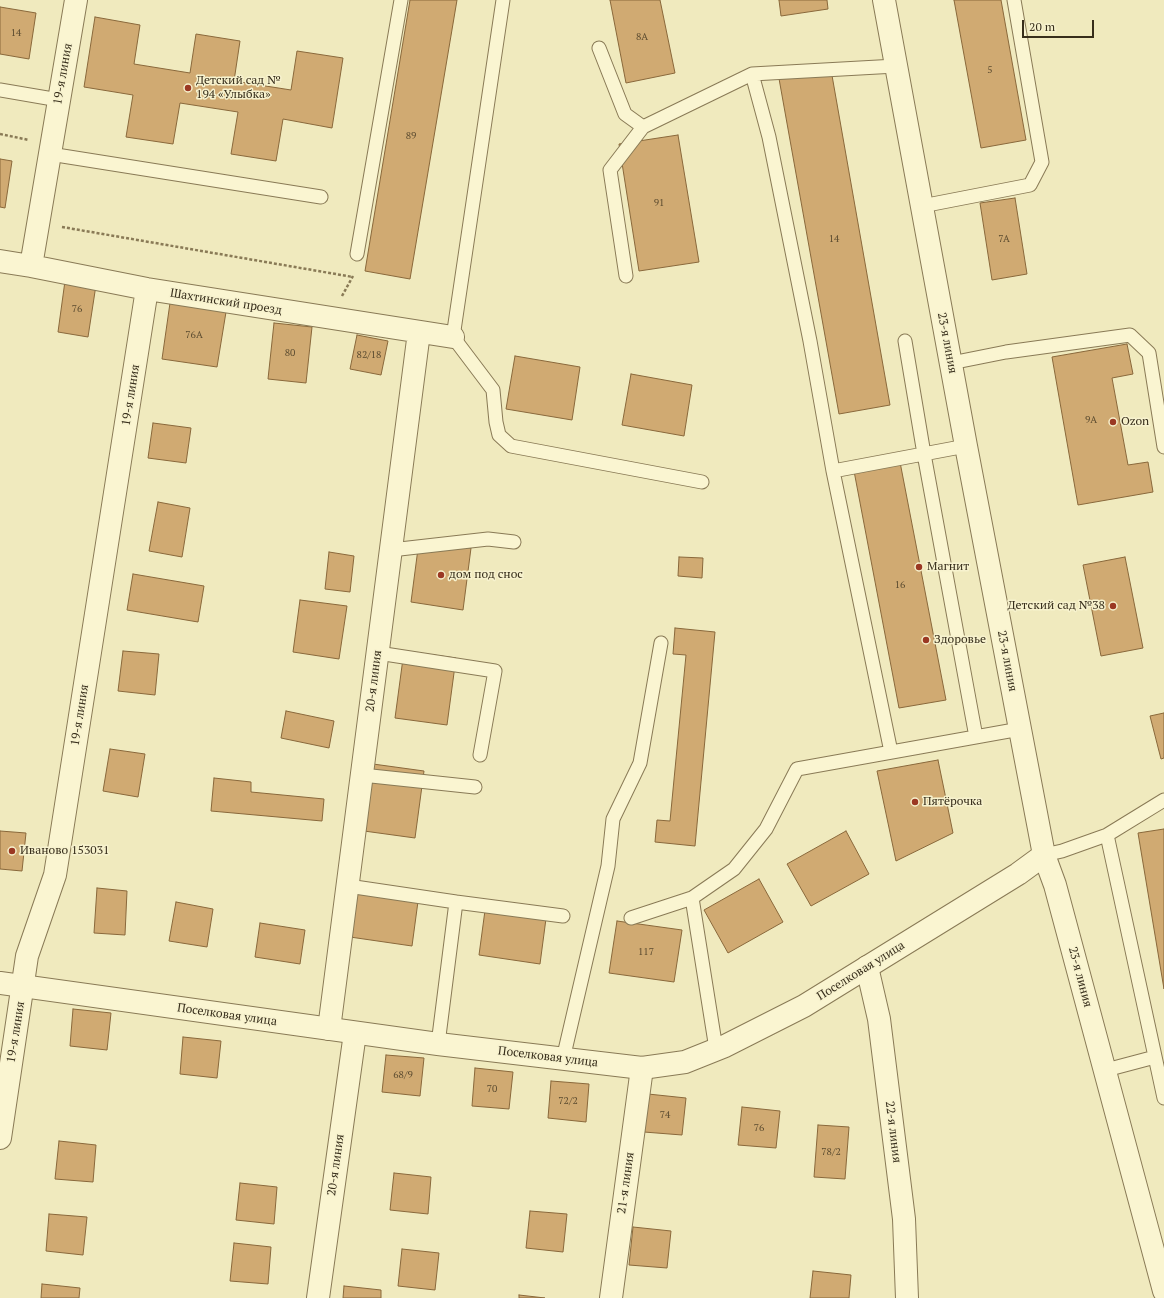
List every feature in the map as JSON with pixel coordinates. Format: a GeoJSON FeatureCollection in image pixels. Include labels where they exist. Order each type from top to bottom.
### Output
{"type":"FeatureCollection","features":[{"type":"Feature","properties":{"kind":"street","name":"19-я линия"},"geometry":{"type":"LineString","coordinates":[[31,266],[76,0]]}},
{"type":"Feature","properties":{"kind":"street","name":"23-я линия"},"geometry":{"type":"LineString","coordinates":[[884,0],[966,446],[1044,855],[1055,885],[1106,1070],[1164,1291]]}},
{"type":"Feature","properties":{"kind":"street","name":"Шахтинский проезд"},"geometry":{"type":"LineString","coordinates":[[0,261],[148,289],[453,337]]}},
{"type":"Feature","properties":{"kind":"street","name":"19-я линия"},"geometry":{"type":"LineString","coordinates":[[0,1138],[23,987],[26,956],[55,875],[148,289]]}},
{"type":"Feature","properties":{"kind":"street","name":"20-я линия"},"geometry":{"type":"LineString","coordinates":[[329,1029],[419,332]]}},
{"type":"Feature","properties":{"kind":"street","name":"Поселковая улица"},"geometry":{"type":"LineString","coordinates":[[0,983],[438,1044],[642,1068],[685,1062],[716,1049],[804,1006],[1018,874],[1044,855]]}},
{"type":"Feature","properties":{"kind":"street","name":"22-я линия"},"geometry":{"type":"LineString","coordinates":[[867,967],[879,1019],[904,1218],[907,1298]]}},
{"type":"Feature","properties":{"kind":"street","name":"20-я линия"},"geometry":{"type":"LineString","coordinates":[[318,1298],[355,1033]]}},
{"type":"Feature","properties":{"kind":"street","name":"21-я линия"},"geometry":{"type":"LineString","coordinates":[[611,1298],[642,1068]]}},
{"type":"Feature","properties":{"kind":"lane"},"geometry":{"type":"LineString","coordinates":[[357,254],[401,0]]}},
{"type":"Feature","properties":{"kind":"lane"},"geometry":{"type":"LineString","coordinates":[[503,0],[453,337],[492,390],[499,435],[511,446],[702,482]]}},
{"type":"Feature","properties":{"kind":"lane"},"geometry":{"type":"LineString","coordinates":[[922,206],[1030,185],[1042,162],[1014,0]]}},
{"type":"Feature","properties":{"kind":"lane"},"geometry":{"type":"LineString","coordinates":[[598,48],[625,114],[644,127]]}},
{"type":"Feature","properties":{"kind":"lane"},"geometry":{"type":"LineString","coordinates":[[626,276],[610,170],[644,127],[752,74],[896,66]]}},
{"type":"Feature","properties":{"kind":"lane"},"geometry":{"type":"LineString","coordinates":[[752,74],[769,137],[808,333],[833,471],[892,752]]}},
{"type":"Feature","properties":{"kind":"lane"},"geometry":{"type":"LineString","coordinates":[[0,90],[59,100]]}},
{"type":"Feature","properties":{"kind":"lane"},"geometry":{"type":"LineString","coordinates":[[51,149],[321,197]]}},
{"type":"Feature","properties":{"kind":"lane"},"geometry":{"type":"LineString","coordinates":[[951,363],[1006,352],[1130,335],[1148,353],[1164,447]]}},
{"type":"Feature","properties":{"kind":"lane"},"geometry":{"type":"LineString","coordinates":[[905,341],[924,454],[976,737]]}},
{"type":"Feature","properties":{"kind":"lane"},"geometry":{"type":"LineString","coordinates":[[833,471],[966,446]]}},
{"type":"Feature","properties":{"kind":"lane"},"geometry":{"type":"LineString","coordinates":[[391,550],[488,539],[514,542]]}},
{"type":"Feature","properties":{"kind":"lane"},"geometry":{"type":"LineString","coordinates":[[563,1059],[608,866],[613,818],[640,763],[661,643]]}},
{"type":"Feature","properties":{"kind":"lane"},"geometry":{"type":"LineString","coordinates":[[378,652],[495,670],[480,755]]}},
{"type":"Feature","properties":{"kind":"lane"},"geometry":{"type":"LineString","coordinates":[[631,918],[692,898],[734,869],[766,829],[797,769],[1020,729]]}},
{"type":"Feature","properties":{"kind":"lane"},"geometry":{"type":"LineString","coordinates":[[362,775],[475,787]]}},
{"type":"Feature","properties":{"kind":"lane"},"geometry":{"type":"LineString","coordinates":[[1044,855],[1062,851],[1107,835],[1164,800]]}},
{"type":"Feature","properties":{"kind":"lane"},"geometry":{"type":"LineString","coordinates":[[1107,835],[1164,1098]]}},
{"type":"Feature","properties":{"kind":"lane"},"geometry":{"type":"LineString","coordinates":[[348,886],[563,916]]}},
{"type":"Feature","properties":{"kind":"lane"},"geometry":{"type":"LineString","coordinates":[[692,898],[716,1049]]}},
{"type":"Feature","properties":{"kind":"lane"},"geometry":{"type":"LineString","coordinates":[[438,1044],[456,902]]}},
{"type":"Feature","properties":{"kind":"lane"},"geometry":{"type":"LineString","coordinates":[[1106,1070],[1155,1057]]}},
{"type":"Feature","properties":{"kind":"path"},"geometry":{"type":"LineString","coordinates":[[0,134],[51,149]]}},
{"type":"Feature","properties":{"kind":"path"},"geometry":{"type":"LineString","coordinates":[[38,223],[353,276]]}},
{"type":"Feature","properties":{"kind":"path"},"geometry":{"type":"LineString","coordinates":[[330,318],[353,276],[357,254]]}},
{"type":"Feature","properties":{"kind":"building"},"geometry":{"type":"Polygon","coordinates":[[[410,0],[457,0],[410,279],[365,271],[410,0]]]}},
{"type":"Feature","properties":{"kind":"building"},"geometry":{"type":"Polygon","coordinates":[[[610,0],[660,0],[675,73],[626,83],[610,0]]]}},
{"type":"Feature","properties":{"kind":"building"},"geometry":{"type":"Polygon","coordinates":[[[779,0],[827,0],[828,9],[781,16],[779,0]]]}},
{"type":"Feature","properties":{"kind":"building"},"geometry":{"type":"Polygon","coordinates":[[[954,0],[1001,0],[1026,140],[981,148],[954,0]]]}},
{"type":"Feature","properties":{"kind":"building"},"geometry":{"type":"Polygon","coordinates":[[[0,7],[36,13],[29,59],[0,54],[0,7]]]}},
{"type":"Feature","properties":{"kind":"building","name":"Детский сад № 194 «Улыбка»"},"geometry":{"type":"Polygon","coordinates":[[[95,17],[140,25],[134,64],[190,73],[196,34],[240,41],[234,81],[291,90],[297,51],[343,58],[332,128],[283,119],[276,161],[231,154],[238,112],[180,103],[173,144],[126,137],[133,95],[84,87],[95,17]]]}},
{"type":"Feature","properties":{"kind":"building"},"geometry":{"type":"Polygon","coordinates":[[[830,64],[890,405],[839,414],[778,73],[830,64]]]}},
{"type":"Feature","properties":{"kind":"building"},"geometry":{"type":"Polygon","coordinates":[[[678,135],[699,262],[639,271],[619,144],[678,135]]]}},
{"type":"Feature","properties":{"kind":"building"},"geometry":{"type":"Polygon","coordinates":[[[0,159],[12,161],[5,208],[0,207],[0,159]]]}},
{"type":"Feature","properties":{"kind":"building"},"geometry":{"type":"Polygon","coordinates":[[[1015,198],[1027,274],[992,280],[980,203],[1015,198]]]}},
{"type":"Feature","properties":{"kind":"building"},"geometry":{"type":"Polygon","coordinates":[[[65,281],[96,285],[88,337],[58,332],[65,281]]]}},
{"type":"Feature","properties":{"kind":"building"},"geometry":{"type":"Polygon","coordinates":[[[170,303],[226,312],[217,367],[162,359],[170,303]]]}},
{"type":"Feature","properties":{"kind":"building"},"geometry":{"type":"Polygon","coordinates":[[[274,323],[312,327],[306,383],[268,379],[274,323]]]}},
{"type":"Feature","properties":{"kind":"building"},"geometry":{"type":"Polygon","coordinates":[[[357,335],[388,341],[381,375],[350,369],[357,335]]]}},
{"type":"Feature","properties":{"kind":"building"},"geometry":{"type":"Polygon","coordinates":[[[1127,344],[1133,374],[1112,378],[1128,465],[1148,462],[1153,492],[1078,505],[1052,357],[1127,344]]]}},
{"type":"Feature","properties":{"kind":"building"},"geometry":{"type":"Polygon","coordinates":[[[515,356],[580,367],[572,420],[506,409],[515,356]]]}},
{"type":"Feature","properties":{"kind":"building"},"geometry":{"type":"Polygon","coordinates":[[[631,374],[692,385],[684,436],[622,425],[631,374]]]}},
{"type":"Feature","properties":{"kind":"building"},"geometry":{"type":"Polygon","coordinates":[[[153,423],[191,428],[186,463],[148,458],[153,423]]]}},
{"type":"Feature","properties":{"kind":"building"},"geometry":{"type":"Polygon","coordinates":[[[900,462],[946,700],[899,708],[854,471],[900,462]]]}},
{"type":"Feature","properties":{"kind":"building"},"geometry":{"type":"Polygon","coordinates":[[[158,502],[190,508],[182,557],[149,551],[158,502]]]}},
{"type":"Feature","properties":{"kind":"building","name":"дом под снос"},"geometry":{"type":"Polygon","coordinates":[[[419,541],[471,548],[463,610],[411,602],[419,541]]]}},
{"type":"Feature","properties":{"kind":"building"},"geometry":{"type":"Polygon","coordinates":[[[329,552],[354,556],[350,592],[325,589],[329,552]]]}},
{"type":"Feature","properties":{"kind":"building"},"geometry":{"type":"Polygon","coordinates":[[[679,557],[703,558],[702,578],[678,576],[679,557]]]}},
{"type":"Feature","properties":{"kind":"building","name":"Детский сад №38"},"geometry":{"type":"Polygon","coordinates":[[[1125,557],[1143,648],[1101,656],[1083,565],[1125,557]]]}},
{"type":"Feature","properties":{"kind":"building"},"geometry":{"type":"Polygon","coordinates":[[[133,574],[204,586],[198,622],[127,610],[133,574]]]}},
{"type":"Feature","properties":{"kind":"building"},"geometry":{"type":"Polygon","coordinates":[[[300,600],[347,606],[339,659],[293,652],[300,600]]]}},
{"type":"Feature","properties":{"kind":"building"},"geometry":{"type":"Polygon","coordinates":[[[675,628],[715,632],[695,846],[655,842],[657,820],[670,821],[686,655],[673,654],[675,628]]]}},
{"type":"Feature","properties":{"kind":"building"},"geometry":{"type":"Polygon","coordinates":[[[123,651],[159,654],[155,695],[118,691],[123,651]]]}},
{"type":"Feature","properties":{"kind":"building"},"geometry":{"type":"Polygon","coordinates":[[[404,651],[456,658],[447,725],[395,718],[404,651]]]}},
{"type":"Feature","properties":{"kind":"building"},"geometry":{"type":"Polygon","coordinates":[[[286,711],[334,721],[329,748],[281,738],[286,711]]]}},
{"type":"Feature","properties":{"kind":"building"},"geometry":{"type":"Polygon","coordinates":[[[1164,713],[1164,758],[1161,759],[1150,716],[1164,713]]]}},
{"type":"Feature","properties":{"kind":"building"},"geometry":{"type":"Polygon","coordinates":[[[110,749],[145,754],[138,797],[103,791],[110,749]]]}},
{"type":"Feature","properties":{"kind":"building","name":"Пятёрочка"},"geometry":{"type":"Polygon","coordinates":[[[938,760],[953,833],[896,861],[877,771],[938,760]]]}},
{"type":"Feature","properties":{"kind":"building"},"geometry":{"type":"Polygon","coordinates":[[[373,764],[424,771],[415,838],[364,831],[373,764]]]}},
{"type":"Feature","properties":{"kind":"building"},"geometry":{"type":"Polygon","coordinates":[[[214,778],[251,782],[251,792],[324,799],[322,821],[211,811],[214,778]]]}},
{"type":"Feature","properties":{"kind":"building"},"geometry":{"type":"Polygon","coordinates":[[[1164,829],[1164,989],[1138,833],[1164,829]]]}},
{"type":"Feature","properties":{"kind":"building","name":"Иваново 153031"},"geometry":{"type":"Polygon","coordinates":[[[0,831],[26,833],[22,871],[0,869],[0,831]]]}},
{"type":"Feature","properties":{"kind":"building"},"geometry":{"type":"Polygon","coordinates":[[[846,831],[869,874],[811,906],[787,864],[846,831]]]}},
{"type":"Feature","properties":{"kind":"building"},"geometry":{"type":"Polygon","coordinates":[[[759,879],[783,922],[728,953],[704,910],[759,879]]]}},
{"type":"Feature","properties":{"kind":"building"},"geometry":{"type":"Polygon","coordinates":[[[356,885],[419,894],[412,946],[350,937],[356,885]]]}},
{"type":"Feature","properties":{"kind":"building"},"geometry":{"type":"Polygon","coordinates":[[[97,888],[127,891],[125,935],[94,933],[97,888]]]}},
{"type":"Feature","properties":{"kind":"building"},"geometry":{"type":"Polygon","coordinates":[[[176,902],[213,909],[207,947],[169,941],[176,902]]]}},
{"type":"Feature","properties":{"kind":"building"},"geometry":{"type":"Polygon","coordinates":[[[486,903],[547,911],[540,964],[479,955],[486,903]]]}},
{"type":"Feature","properties":{"kind":"building"},"geometry":{"type":"Polygon","coordinates":[[[617,921],[682,930],[674,982],[609,973],[617,921]]]}},
{"type":"Feature","properties":{"kind":"building"},"geometry":{"type":"Polygon","coordinates":[[[260,923],[305,930],[300,964],[255,957],[260,923]]]}},
{"type":"Feature","properties":{"kind":"building"},"geometry":{"type":"Polygon","coordinates":[[[73,1009],[111,1013],[107,1050],[70,1046],[73,1009]]]}},
{"type":"Feature","properties":{"kind":"building"},"geometry":{"type":"Polygon","coordinates":[[[183,1037],[221,1041],[217,1078],[180,1074],[183,1037]]]}},
{"type":"Feature","properties":{"kind":"building"},"geometry":{"type":"Polygon","coordinates":[[[386,1055],[424,1058],[420,1096],[382,1092],[386,1055]]]}},
{"type":"Feature","properties":{"kind":"building"},"geometry":{"type":"Polygon","coordinates":[[[475,1068],[513,1072],[509,1109],[472,1106],[475,1068]]]}},
{"type":"Feature","properties":{"kind":"building"},"geometry":{"type":"Polygon","coordinates":[[[551,1081],[589,1084],[586,1122],[548,1118],[551,1081]]]}},
{"type":"Feature","properties":{"kind":"building"},"geometry":{"type":"Polygon","coordinates":[[[648,1094],[686,1098],[682,1135],[644,1132],[648,1094]]]}},
{"type":"Feature","properties":{"kind":"building"},"geometry":{"type":"Polygon","coordinates":[[[742,1107],[780,1111],[776,1148],[738,1145],[742,1107]]]}},
{"type":"Feature","properties":{"kind":"building"},"geometry":{"type":"Polygon","coordinates":[[[818,1125],[849,1127],[845,1179],[814,1177],[818,1125]]]}},
{"type":"Feature","properties":{"kind":"building"},"geometry":{"type":"Polygon","coordinates":[[[59,1141],[96,1145],[93,1182],[55,1179],[59,1141]]]}},
{"type":"Feature","properties":{"kind":"building"},"geometry":{"type":"Polygon","coordinates":[[[394,1173],[431,1177],[428,1214],[390,1210],[394,1173]]]}},
{"type":"Feature","properties":{"kind":"building"},"geometry":{"type":"Polygon","coordinates":[[[240,1183],[277,1187],[274,1224],[236,1220],[240,1183]]]}},
{"type":"Feature","properties":{"kind":"building"},"geometry":{"type":"Polygon","coordinates":[[[530,1211],[567,1214],[563,1252],[526,1248],[530,1211]]]}},
{"type":"Feature","properties":{"kind":"building"},"geometry":{"type":"Polygon","coordinates":[[[49,1214],[87,1217],[83,1255],[46,1251],[49,1214]]]}},
{"type":"Feature","properties":{"kind":"building"},"geometry":{"type":"Polygon","coordinates":[[[633,1227],[671,1231],[667,1268],[629,1265],[633,1227]]]}},
{"type":"Feature","properties":{"kind":"building"},"geometry":{"type":"Polygon","coordinates":[[[234,1243],[271,1247],[268,1284],[230,1281],[234,1243]]]}},
{"type":"Feature","properties":{"kind":"building"},"geometry":{"type":"Polygon","coordinates":[[[402,1249],[439,1253],[435,1290],[398,1286],[402,1249]]]}},
{"type":"Feature","properties":{"kind":"building"},"geometry":{"type":"Polygon","coordinates":[[[813,1271],[851,1275],[849,1298],[810,1298],[813,1271]]]}},
{"type":"Feature","properties":{"kind":"building"},"geometry":{"type":"Polygon","coordinates":[[[42,1284],[80,1288],[79,1298],[41,1298],[42,1284]]]}},
{"type":"Feature","properties":{"kind":"building"},"geometry":{"type":"Polygon","coordinates":[[[344,1286],[381,1290],[381,1298],[343,1298],[344,1286]]]}},
{"type":"Feature","properties":{"kind":"building"},"geometry":{"type":"Polygon","coordinates":[[[519,1295],[545,1298],[519,1298],[519,1295]]]}},
{"type":"Feature","properties":{"kind":"place","name":"Детский сад № 194 «Улыбка»"},"geometry":{"type":"Point","coordinates":[188,88]}},
{"type":"Feature","properties":{"kind":"place","name":"Ozon"},"geometry":{"type":"Point","coordinates":[1113,422]}},
{"type":"Feature","properties":{"kind":"place","name":"Магнит"},"geometry":{"type":"Point","coordinates":[919,567]}},
{"type":"Feature","properties":{"kind":"place","name":"дом под снос"},"geometry":{"type":"Point","coordinates":[441,575]}},
{"type":"Feature","properties":{"kind":"place","name":"Детский сад №38"},"geometry":{"type":"Point","coordinates":[1113,606]}},
{"type":"Feature","properties":{"kind":"place","name":"Здоровье"},"geometry":{"type":"Point","coordinates":[926,640]}},
{"type":"Feature","properties":{"kind":"place","name":"Пятёрочка"},"geometry":{"type":"Point","coordinates":[915,802]}},
{"type":"Feature","properties":{"kind":"place","name":"Иваново 153031"},"geometry":{"type":"Point","coordinates":[12,851]}}]}
